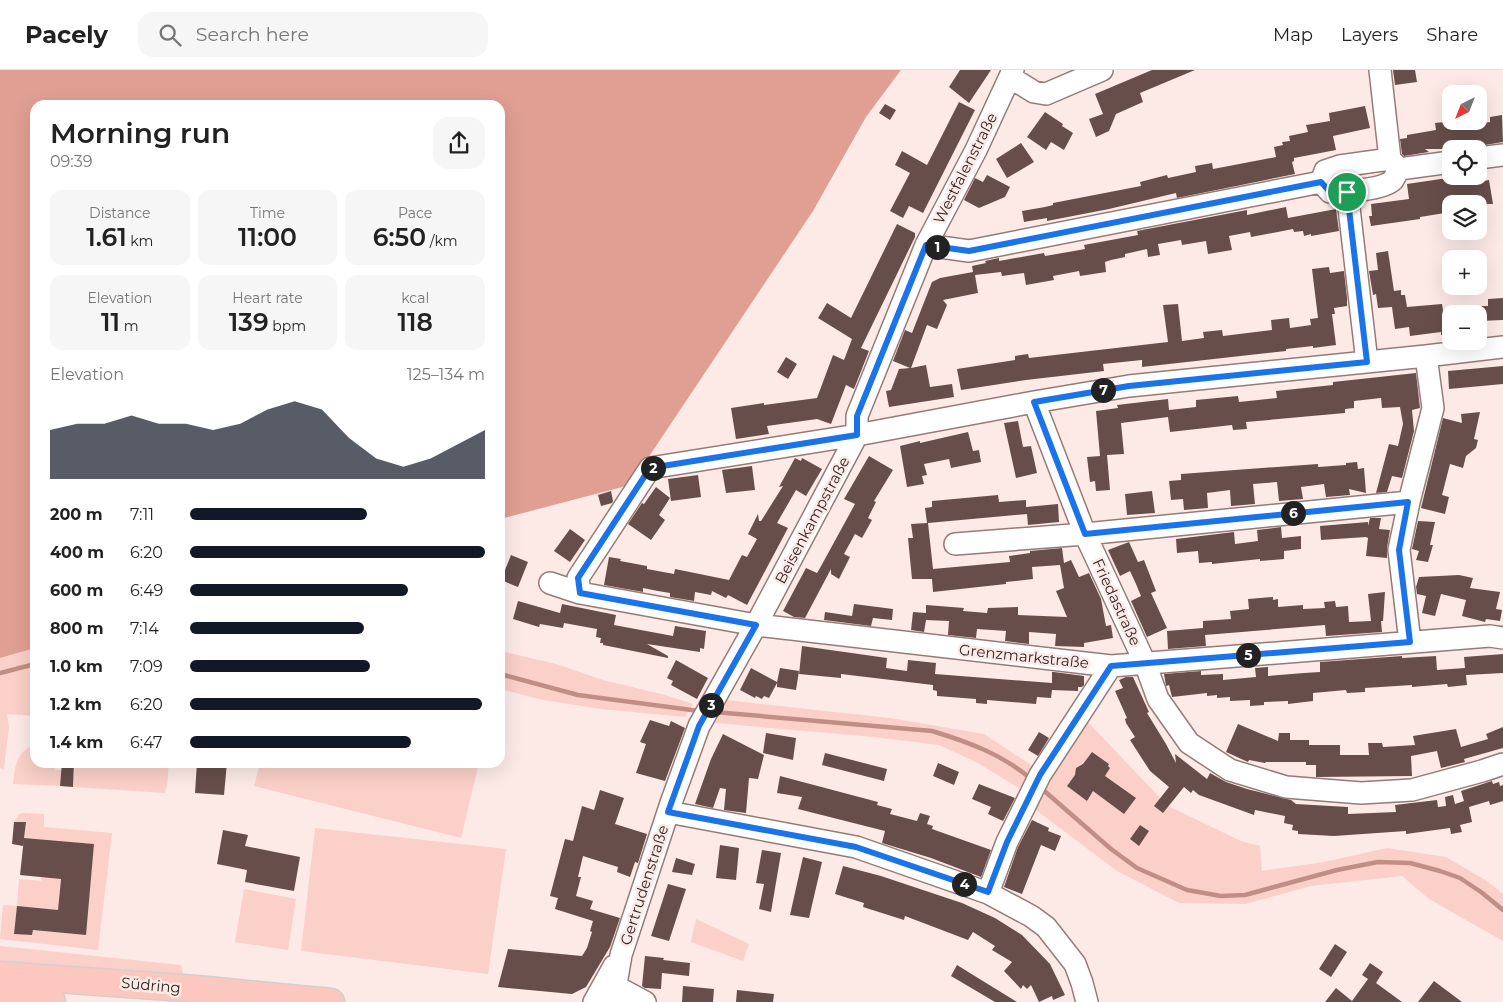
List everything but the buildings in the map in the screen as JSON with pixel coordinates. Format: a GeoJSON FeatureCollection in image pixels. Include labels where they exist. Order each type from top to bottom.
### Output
{"type":"FeatureCollection","features":[{"type":"Feature","properties":{"kind":"main road","name":"Südring"},"geometry":{"type":"LineString","coordinates":[[0,975],[197,989],[331,1002]]}},
{"type":"Feature","properties":{"kind":"main road"},"geometry":{"type":"LineString","coordinates":[[0,997],[52,1002]]}},
{"type":"Feature","properties":{"kind":"street"},"geometry":{"type":"LineString","coordinates":[[1012,74],[1034,92],[1046,94],[1102,70]]}},
{"type":"Feature","properties":{"kind":"street"},"geometry":{"type":"LineString","coordinates":[[1321,182],[1330,192],[1347,192],[1380,186],[1392,181],[1394,164],[1380,70]]}},
{"type":"Feature","properties":{"kind":"street","name":"Westfalenstraße"},"geometry":{"type":"LineString","coordinates":[[857,435],[857,416],[926,245],[976,150],[1012,74]]}},
{"type":"Feature","properties":{"kind":"street"},"geometry":{"type":"LineString","coordinates":[[1487,157],[1503,155]]}},
{"type":"Feature","properties":{"kind":"street"},"geometry":{"type":"LineString","coordinates":[[1321,182],[1325,171],[1340,166],[1442,162]]}},
{"type":"Feature","properties":{"kind":"street"},"geometry":{"type":"LineString","coordinates":[[926,245],[969,251],[1321,182]]}},
{"type":"Feature","properties":{"kind":"street"},"geometry":{"type":"LineString","coordinates":[[1347,192],[1367,362]]}},
{"type":"Feature","properties":{"kind":"street"},"geometry":{"type":"LineString","coordinates":[[580,593],[578,578],[650,468],[857,435],[1129,386],[1503,347]]}},
{"type":"Feature","properties":{"kind":"street"},"geometry":{"type":"LineString","coordinates":[[1410,642],[1399,550],[1408,502],[1433,408],[1426,356]]}},
{"type":"Feature","properties":{"kind":"street","name":"Friedastraße"},"geometry":{"type":"LineString","coordinates":[[1034,402],[1085,534],[1144,663],[1158,699],[1189,743],[1230,770],[1286,787],[1361,793],[1412,790],[1503,764]]}},
{"type":"Feature","properties":{"kind":"street","name":"Beisenkampstraße"},"geometry":{"type":"LineString","coordinates":[[756,625],[857,435]]}},
{"type":"Feature","properties":{"kind":"street"},"geometry":{"type":"LineString","coordinates":[[956,544],[1085,534],[1408,502]]}},
{"type":"Feature","properties":{"kind":"street","name":"Grenzmarkstraße"},"geometry":{"type":"LineString","coordinates":[[550,582],[580,593],[756,625],[1111,666],[1490,636],[1503,638]]}},
{"type":"Feature","properties":{"kind":"street","name":"Gertrudenstraße"},"geometry":{"type":"LineString","coordinates":[[615,994],[621,955],[668,812],[699,726],[756,625]]}},
{"type":"Feature","properties":{"kind":"street"},"geometry":{"type":"LineString","coordinates":[[988,892],[1007,842],[1041,773],[1111,666]]}},
{"type":"Feature","properties":{"kind":"street"},"geometry":{"type":"LineString","coordinates":[[668,812],[856,847],[988,892],[1031,916],[1046,927],[1075,964],[1087,1002]]}},
{"type":"Feature","properties":{"kind":"street","name":"Gertrudenstraße"},"geometry":{"type":"LineString","coordinates":[[594,1002],[621,955]]}},
{"type":"Feature","properties":{"kind":"street"},"geometry":{"type":"LineString","coordinates":[[615,994],[645,1002]]}},
{"type":"Feature","properties":{"kind":"shaded area"},"geometry":{"type":"Polygon","coordinates":[[[0,70],[901,70],[866,117],[813,211],[630,485],[505,518],[505,100],[30,100],[30,649],[0,658],[0,70]]]}},
{"type":"Feature","properties":{"kind":"shaded area"},"geometry":{"type":"Polygon","coordinates":[[[30,649],[30,716],[7,714],[9,727],[4,769],[0,768],[0,658],[30,649]]]}},
{"type":"Feature","properties":{"kind":"shaded area"},"geometry":{"type":"Polygon","coordinates":[[[505,652],[556,664],[603,680],[693,704],[685,717],[601,709],[543,700],[505,690],[505,652]]]}},
{"type":"Feature","properties":{"kind":"shaded area"},"geometry":{"type":"Polygon","coordinates":[[[726,700],[890,718],[984,734],[1034,767],[1019,788],[978,763],[939,745],[874,737],[715,723],[726,700]]]}},
{"type":"Feature","properties":{"kind":"shaded area"},"geometry":{"type":"Polygon","coordinates":[[[1084,718],[1168,806],[1241,841],[1260,846],[1262,871],[1324,862],[1387,848],[1446,857],[1487,881],[1503,894],[1503,941],[1429,899],[1402,876],[1311,886],[1245,904],[1179,903],[1117,871],[1032,807],[1084,718]]]}},
{"type":"Feature","properties":{"kind":"shaded area"},"geometry":{"type":"Polygon","coordinates":[[[29,747],[30,768],[55,768],[55,770],[62,770],[60,786],[13,784],[20,755],[29,747]]]}},
{"type":"Feature","properties":{"kind":"shaded area"},"geometry":{"type":"Polygon","coordinates":[[[75,768],[169,768],[165,793],[73,787],[75,768]]]}},
{"type":"Feature","properties":{"kind":"shaded area"},"geometry":{"type":"Polygon","coordinates":[[[258,768],[478,768],[461,838],[254,786],[258,768]]]}},
{"type":"Feature","properties":{"kind":"shaded area"},"geometry":{"type":"Polygon","coordinates":[[[19,814],[44,814],[44,827],[112,833],[98,950],[0,939],[3,905],[17,906],[19,879],[41,881],[43,861],[62,863],[59,895],[66,911],[15,933],[32,935],[33,930],[85,935],[94,844],[24,838],[25,823],[14,822],[19,814]]]}},
{"type":"Feature","properties":{"kind":"shaded area"},"geometry":{"type":"Polygon","coordinates":[[[315,828],[506,849],[488,974],[301,951],[315,828]]]}},
{"type":"Feature","properties":{"kind":"shaded area"},"geometry":{"type":"Polygon","coordinates":[[[244,889],[296,899],[288,950],[235,942],[244,889]]]}},
{"type":"Feature","properties":{"kind":"shaded area"},"geometry":{"type":"Polygon","coordinates":[[[696,919],[749,944],[743,961],[691,942],[696,919]]]}},
{"type":"Feature","properties":{"kind":"shaded area"},"geometry":{"type":"Polygon","coordinates":[[[0,946],[181,965],[184,977],[0,963],[0,946]]]}},
{"type":"Feature","properties":{"kind":"waterway"},"geometry":{"type":"LineString","coordinates":[[0,673],[30,665]]}},
{"type":"Feature","properties":{"kind":"waterway"},"geometry":{"type":"LineString","coordinates":[[505,675],[578,695],[699,711]]}},
{"type":"Feature","properties":{"kind":"waterway"},"geometry":{"type":"LineString","coordinates":[[714,712],[932,731],[984,750],[1008,762],[1031,779]]}},
{"type":"Feature","properties":{"kind":"waterway"},"geometry":{"type":"LineString","coordinates":[[1041,788],[1111,849],[1137,868],[1187,890],[1221,896],[1245,895],[1337,870],[1378,862],[1410,863],[1460,878],[1503,910]]}},
{"type":"Feature","properties":{"kind":"route"},"geometry":{"type":"LineString","coordinates":[[1321,182],[1330,192],[1347,192],[1367,362],[1129,386],[1034,402],[1085,534],[1408,502],[1399,550],[1410,642],[1111,666],[1040,775],[1007,842],[988,892],[856,847],[668,812],[699,726],[756,625],[580,593],[578,578],[650,468],[857,435],[857,416],[926,245],[969,251],[1321,182]]}}]}
